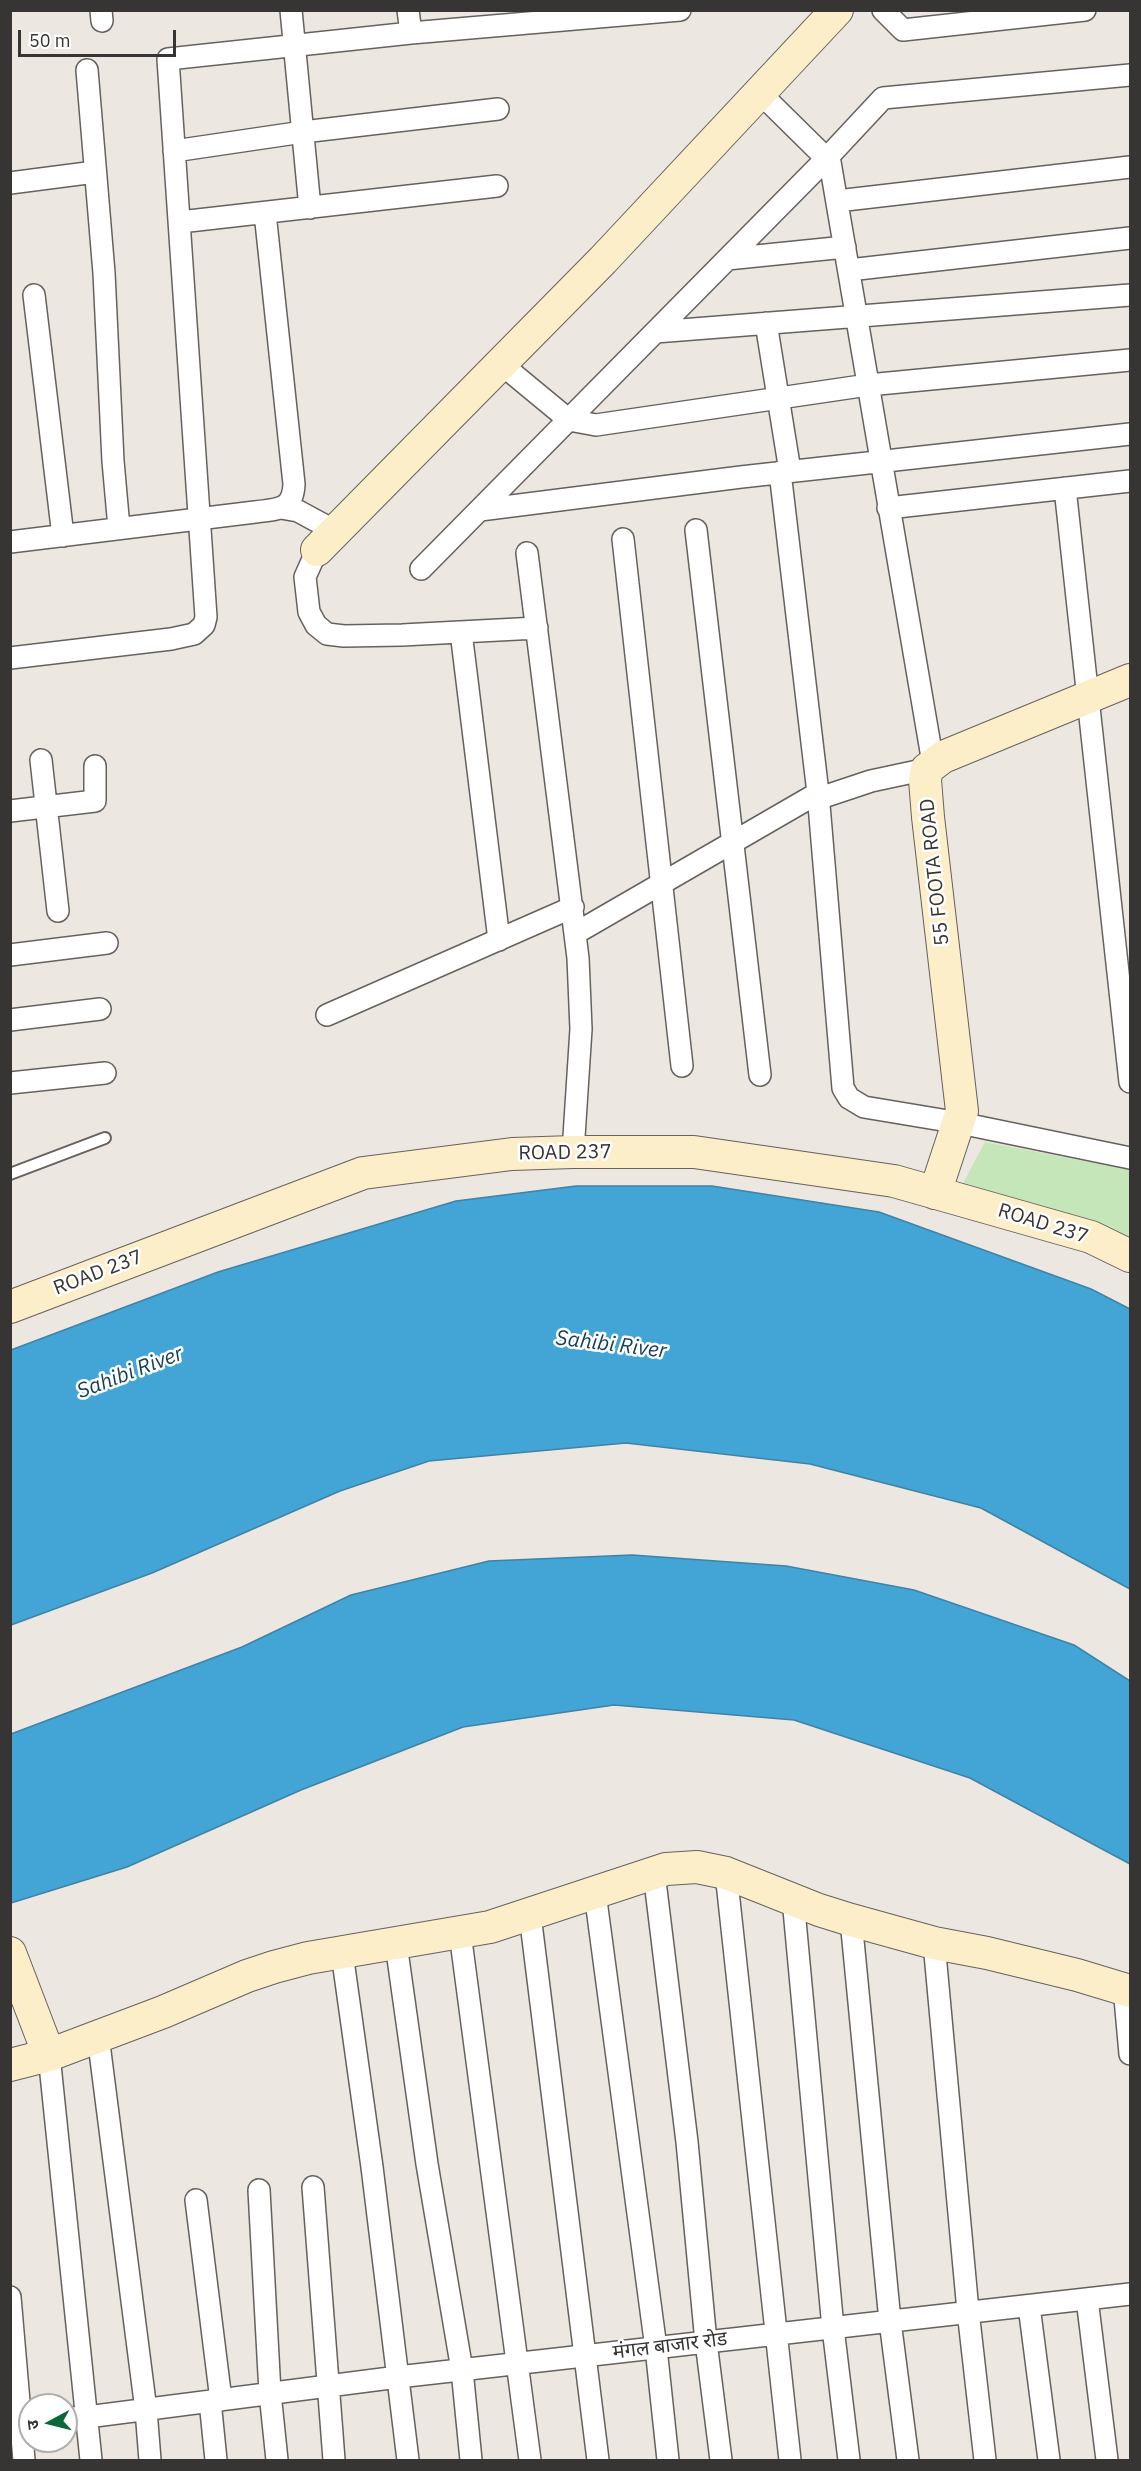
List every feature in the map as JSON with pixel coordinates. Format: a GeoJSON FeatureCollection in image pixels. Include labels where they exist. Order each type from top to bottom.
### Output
{"type":"FeatureCollection","features":[{"type":"Feature","properties":{"kind":"street"},"geometry":{"type":"LineString","coordinates":[[291,10],[310,208]]}},
{"type":"Feature","properties":{"kind":"street"},"geometry":{"type":"LineString","coordinates":[[408,10],[411,33]]}},
{"type":"Feature","properties":{"kind":"street"},"geometry":{"type":"LineString","coordinates":[[10,657],[171,639],[200,631],[204,625],[206,617],[168,59],[411,33],[526,17],[680,10]]}},
{"type":"Feature","properties":{"kind":"street"},"geometry":{"type":"LineString","coordinates":[[537,628],[344,636],[327,634],[316,626],[309,612],[305,577],[326,541],[611,251],[837,10]]}},
{"type":"Feature","properties":{"kind":"street"},"geometry":{"type":"LineString","coordinates":[[883,10],[903,30],[1084,10]]}},
{"type":"Feature","properties":{"kind":"street"},"geometry":{"type":"LineString","coordinates":[[87,70],[104,273],[112,461],[119,528]]}},
{"type":"Feature","properties":{"kind":"street"},"geometry":{"type":"LineString","coordinates":[[421,569],[728,259],[883,98],[1131,75]]}},
{"type":"Feature","properties":{"kind":"street"},"geometry":{"type":"LineString","coordinates":[[760,93],[830,162],[930,766]]}},
{"type":"Feature","properties":{"kind":"street"},"geometry":{"type":"LineString","coordinates":[[174,151],[303,132],[498,109]]}},
{"type":"Feature","properties":{"kind":"street"},"geometry":{"type":"LineString","coordinates":[[837,201],[1131,167]]}},
{"type":"Feature","properties":{"kind":"street"},"geometry":{"type":"LineString","coordinates":[[10,183],[96,172]]}},
{"type":"Feature","properties":{"kind":"street"},"geometry":{"type":"LineString","coordinates":[[180,222],[497,186]]}},
{"type":"Feature","properties":{"kind":"street"},"geometry":{"type":"LineString","coordinates":[[265,213],[294,484],[294,495],[290,503],[281,508]]}},
{"type":"Feature","properties":{"kind":"street"},"geometry":{"type":"LineString","coordinates":[[849,270],[1131,238]]}},
{"type":"Feature","properties":{"kind":"street"},"geometry":{"type":"LineString","coordinates":[[728,259],[845,247]]}},
{"type":"Feature","properties":{"kind":"street"},"geometry":{"type":"LineString","coordinates":[[34,295],[63,536]]}},
{"type":"Feature","properties":{"kind":"street"},"geometry":{"type":"LineString","coordinates":[[655,332],[1131,295]]}},
{"type":"Feature","properties":{"kind":"street"},"geometry":{"type":"LineString","coordinates":[[766,323],[778,399],[843,1088],[849,1098],[864,1107],[960,1123],[1131,1158]]}},
{"type":"Feature","properties":{"kind":"street"},"geometry":{"type":"LineString","coordinates":[[500,363],[569,420],[596,425],[868,385],[1131,360]]}},
{"type":"Feature","properties":{"kind":"street"},"geometry":{"type":"LineString","coordinates":[[480,510],[785,472],[1131,434]]}},
{"type":"Feature","properties":{"kind":"street"},"geometry":{"type":"LineString","coordinates":[[888,508],[1131,481]]}},
{"type":"Feature","properties":{"kind":"street"},"geometry":{"type":"LineString","coordinates":[[1065,488],[1131,1082]]}},
{"type":"Feature","properties":{"kind":"street"},"geometry":{"type":"LineString","coordinates":[[10,542],[281,508],[298,510],[326,541]]}},
{"type":"Feature","properties":{"kind":"street"},"geometry":{"type":"LineString","coordinates":[[696,530],[760,1075]]}},
{"type":"Feature","properties":{"kind":"street"},"geometry":{"type":"LineString","coordinates":[[623,539],[682,1066]]}},
{"type":"Feature","properties":{"kind":"street"},"geometry":{"type":"LineString","coordinates":[[527,553],[576,933],[581,1029],[573,1152]]}},
{"type":"Feature","properties":{"kind":"street"},"geometry":{"type":"LineString","coordinates":[[461,632],[500,939]]}},
{"type":"Feature","properties":{"kind":"street"},"geometry":{"type":"LineString","coordinates":[[576,933],[817,796],[930,766],[1088,696],[1131,680]]}},
{"type":"Feature","properties":{"kind":"street"},"geometry":{"type":"LineString","coordinates":[[40,760],[58,911]]}},
{"type":"Feature","properties":{"kind":"street"},"geometry":{"type":"LineString","coordinates":[[10,811],[95,801],[95,766]]}},
{"type":"Feature","properties":{"kind":"street","name":"55 FOOTA ROAD"},"geometry":{"type":"LineString","coordinates":[[930,766],[925,780],[928,817],[961,1100],[960,1123],[935,1193]]}},
{"type":"Feature","properties":{"kind":"street"},"geometry":{"type":"LineString","coordinates":[[327,1015],[573,907]]}},
{"type":"Feature","properties":{"kind":"street"},"geometry":{"type":"LineString","coordinates":[[10,955],[107,943]]}},
{"type":"Feature","properties":{"kind":"street"},"geometry":{"type":"LineString","coordinates":[[10,1020],[100,1009]]}},
{"type":"Feature","properties":{"kind":"street"},"geometry":{"type":"LineString","coordinates":[[10,1083],[105,1073]]}},
{"type":"Feature","properties":{"kind":"street","name":"ROAD 237"},"geometry":{"type":"LineString","coordinates":[[10,1307],[363,1173],[512,1154],[694,1152],[894,1181],[1091,1237],[1131,1256]]}},
{"type":"Feature","properties":{"kind":"street"},"geometry":{"type":"LineString","coordinates":[[10,2065],[49,2055],[163,2012],[247,1976],[308,1958],[490,1927],[666,1869],[697,1867],[726,1873],[850,1920],[934,1943],[987,1953],[1127,1989],[1131,2054]]}},
{"type":"Feature","properties":{"kind":"street"},"geometry":{"type":"LineString","coordinates":[[654,1873],[687,2142],[706,2342],[721,2460]]}},
{"type":"Feature","properties":{"kind":"street"},"geometry":{"type":"LineString","coordinates":[[726,1873],[790,2460]]}},
{"type":"Feature","properties":{"kind":"street"},"geometry":{"type":"LineString","coordinates":[[595,1893],[656,2348],[668,2460]]}},
{"type":"Feature","properties":{"kind":"street"},"geometry":{"type":"LineString","coordinates":[[793,1899],[833,2328],[849,2460]]}},
{"type":"Feature","properties":{"kind":"street"},"geometry":{"type":"LineString","coordinates":[[530,1915],[598,2460]]}},
{"type":"Feature","properties":{"kind":"street"},"geometry":{"type":"LineString","coordinates":[[850,1920],[890,2321],[908,2460]]}},
{"type":"Feature","properties":{"kind":"street"},"geometry":{"type":"LineString","coordinates":[[460,1933],[530,2460]]}},
{"type":"Feature","properties":{"kind":"street"},"geometry":{"type":"LineString","coordinates":[[934,1943],[968,2312],[985,2460]]}},
{"type":"Feature","properties":{"kind":"street"},"geometry":{"type":"LineString","coordinates":[[396,1944],[427,2164],[462,2370],[471,2460]]}},
{"type":"Feature","properties":{"kind":"street"},"geometry":{"type":"LineString","coordinates":[[10,1953],[49,2055],[91,2460]]}},
{"type":"Feature","properties":{"kind":"street"},"geometry":{"type":"LineString","coordinates":[[342,1953],[371,2156],[408,2460]]}},
{"type":"Feature","properties":{"kind":"street"},"geometry":{"type":"LineString","coordinates":[[98,2036],[146,2410],[150,2460]]}},
{"type":"Feature","properties":{"kind":"street"},"geometry":{"type":"LineString","coordinates":[[312,2187],[334,2460]]}},
{"type":"Feature","properties":{"kind":"street"},"geometry":{"type":"LineString","coordinates":[[259,2190],[270,2393],[277,2460]]}},
{"type":"Feature","properties":{"kind":"street"},"geometry":{"type":"LineString","coordinates":[[196,2200],[216,2401],[216,2460]]}},
{"type":"Feature","properties":{"kind":"street","name":"मंगल बाजार रोड"},"geometry":{"type":"LineString","coordinates":[[78,2417],[398,2377],[1131,2294]]}},
{"type":"Feature","properties":{"kind":"street"},"geometry":{"type":"LineString","coordinates":[[10,2297],[18,2395]]}},
{"type":"Feature","properties":{"kind":"street"},"geometry":{"type":"LineString","coordinates":[[1087,2299],[1107,2460]]}},
{"type":"Feature","properties":{"kind":"street"},"geometry":{"type":"LineString","coordinates":[[1029,2306],[1049,2460]]}},
{"type":"Feature","properties":{"kind":"lane"},"geometry":{"type":"LineString","coordinates":[[10,1174],[105,1138]]}},
{"type":"Feature","properties":{"kind":"green space"},"geometry":{"type":"Polygon","coordinates":[[[985,1142],[1130,1170],[1130,1240],[961,1187],[985,1142]]]}},
{"type":"Feature","properties":{"kind":"water","name":"Sahibi River"},"geometry":{"type":"Polygon","coordinates":[[[576,1186],[712,1186],[879,1212],[1091,1289],[1130,1309],[1130,1589],[981,1508],[810,1464],[626,1443],[429,1461],[340,1491],[152,1573],[11,1625],[11,1350],[218,1272],[456,1201],[576,1186]]]}},
{"type":"Feature","properties":{"kind":"water"},"geometry":{"type":"Polygon","coordinates":[[[632,1555],[786,1566],[914,1590],[1074,1645],[1130,1681],[1130,1864],[970,1778],[794,1720],[614,1705],[463,1727],[301,1790],[127,1867],[11,1903],[11,1734],[242,1647],[351,1595],[489,1561],[632,1555]]]}}]}
